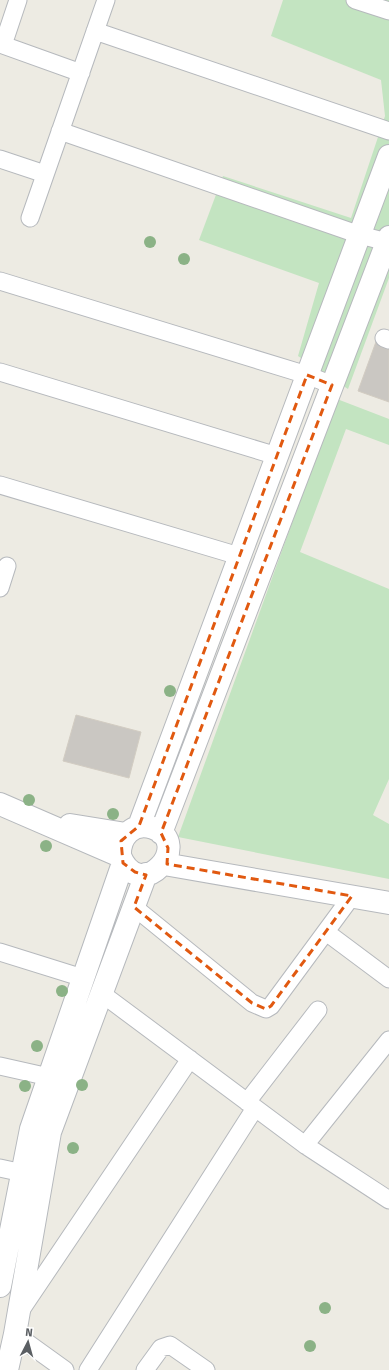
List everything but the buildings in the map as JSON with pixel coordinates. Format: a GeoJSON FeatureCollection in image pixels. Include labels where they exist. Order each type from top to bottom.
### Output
{"type":"FeatureCollection","features":[{"type":"Feature","properties":{"kind":"street"},"geometry":{"type":"LineString","coordinates":[[18,0],[2,45],[81,73]]}},
{"type":"Feature","properties":{"kind":"street"},"geometry":{"type":"LineString","coordinates":[[30,218],[106,0]]}},
{"type":"Feature","properties":{"kind":"street"},"geometry":{"type":"LineString","coordinates":[[355,0],[389,11]]}},
{"type":"Feature","properties":{"kind":"street"},"geometry":{"type":"LineString","coordinates":[[95,31],[389,131]]}},
{"type":"Feature","properties":{"kind":"street"},"geometry":{"type":"LineString","coordinates":[[60,131],[360,235],[387,249],[332,385],[161,833]]}},
{"type":"Feature","properties":{"kind":"street"},"geometry":{"type":"LineString","coordinates":[[0,1286],[31,1129],[84,978],[122,859],[121,841],[132,830],[239,556],[389,156]]}},
{"type":"Feature","properties":{"kind":"street"},"geometry":{"type":"LineString","coordinates":[[0,159],[45,174]]}},
{"type":"Feature","properties":{"kind":"street"},"geometry":{"type":"LineString","coordinates":[[0,281],[332,385]]}},
{"type":"Feature","properties":{"kind":"street"},"geometry":{"type":"LineString","coordinates":[[0,372],[277,456]]}},
{"type":"Feature","properties":{"kind":"street"},"geometry":{"type":"LineString","coordinates":[[0,485],[239,556]]}},
{"type":"Feature","properties":{"kind":"street"},"geometry":{"type":"LineString","coordinates":[[0,588],[7,566]]}},
{"type":"Feature","properties":{"kind":"street"},"geometry":{"type":"LineString","coordinates":[[0,804],[37,819],[122,859],[135,872],[155,869],[389,902]]}},
{"type":"Feature","properties":{"kind":"street"},"geometry":{"type":"LineString","coordinates":[[7,1370],[17,1324],[50,1132],[134,907],[168,848],[166,840],[155,828],[132,830],[37,819]]}},
{"type":"Feature","properties":{"kind":"street"},"geometry":{"type":"LineString","coordinates":[[134,907],[252,1003],[266,1009],[271,1006],[352,896]]}},
{"type":"Feature","properties":{"kind":"street"},"geometry":{"type":"LineString","coordinates":[[326,932],[389,979]]}},
{"type":"Feature","properties":{"kind":"street"},"geometry":{"type":"LineString","coordinates":[[0,952],[84,978]]}},
{"type":"Feature","properties":{"kind":"street"},"geometry":{"type":"LineString","coordinates":[[102,993],[305,1145],[389,1200]]}},
{"type":"Feature","properties":{"kind":"street"},"geometry":{"type":"LineString","coordinates":[[88,1370],[251,1105],[318,1010]]}},
{"type":"Feature","properties":{"kind":"street"},"geometry":{"type":"LineString","coordinates":[[305,1145],[389,1040]]}},
{"type":"Feature","properties":{"kind":"street"},"geometry":{"type":"LineString","coordinates":[[17,1324],[190,1059]]}},
{"type":"Feature","properties":{"kind":"street"},"geometry":{"type":"LineString","coordinates":[[0,1066],[49,1077]]}},
{"type":"Feature","properties":{"kind":"street"},"geometry":{"type":"LineString","coordinates":[[0,1168],[23,1173]]}},
{"type":"Feature","properties":{"kind":"street"},"geometry":{"type":"LineString","coordinates":[[17,1324],[64,1370]]}},
{"type":"Feature","properties":{"kind":"street"},"geometry":{"type":"LineString","coordinates":[[145,1370],[161,1348],[170,1345],[206,1370]]}},
{"type":"Feature","properties":{"kind":"highlighted area"},"geometry":{"type":"Polygon","coordinates":[[[307,375],[332,385],[161,833],[168,848],[167,864],[352,896],[271,1006],[266,1009],[252,1003],[134,907],[146,875],[135,872],[123,863],[121,841],[139,826],[307,375]]]}},
{"type":"Feature","properties":{"kind":"green space"},"geometry":{"type":"Polygon","coordinates":[[[283,0],[389,0],[389,278],[348,389],[298,356],[319,283],[199,240],[223,176],[351,218],[385,116],[381,80],[271,36],[283,0]]]}},
{"type":"Feature","properties":{"kind":"green space"},"geometry":{"type":"Polygon","coordinates":[[[337,399],[389,419],[389,445],[346,429],[300,552],[389,589],[389,779],[373,815],[389,824],[389,879],[178,837],[337,399]]]}}]}
